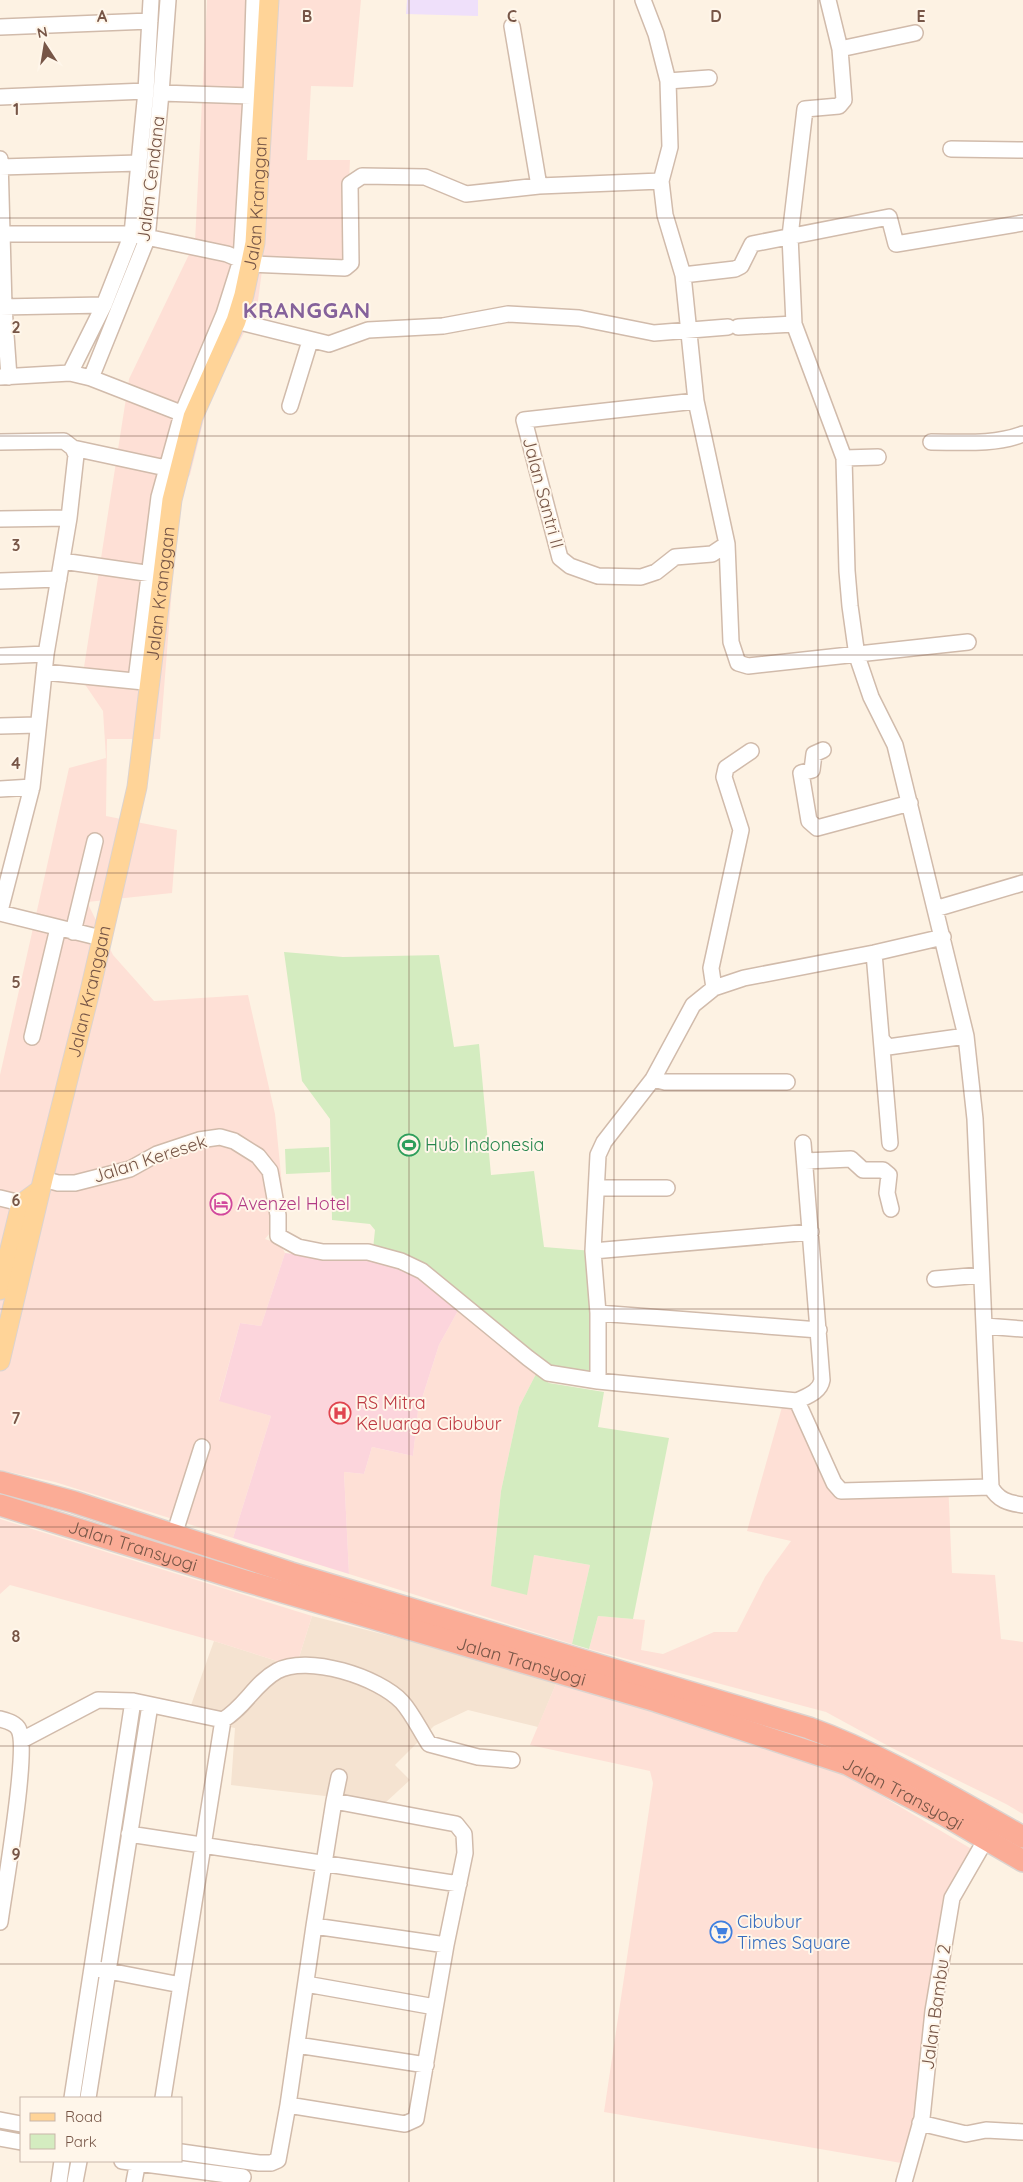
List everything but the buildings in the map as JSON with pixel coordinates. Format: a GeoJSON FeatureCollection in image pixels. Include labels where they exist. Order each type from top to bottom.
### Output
{"type":"FeatureCollection","features":[{"type":"Feature","properties":{"kind":"highway","name":"Jalan Transyogi"},"geometry":{"type":"LineString","coordinates":[[0,1482],[74,1502],[300,1576],[849,1742],[888,1773],[986,1839],[1023,1861]]}},
{"type":"Feature","properties":{"kind":"highway","name":"Jalan Transyogi"},"geometry":{"type":"LineString","coordinates":[[0,1505],[250,1582],[656,1701],[847,1764],[888,1773],[1023,1837]]}},
{"type":"Feature","properties":{"kind":"main road","name":"Jalan Kranggan"},"geometry":{"type":"LineString","coordinates":[[0,1361],[35,1195],[90,991],[137,787],[143,681],[156,574],[187,416],[236,321],[246,262],[256,234],[269,0]]}},
{"type":"Feature","properties":{"kind":"main road","name":"Jalan Kranggan"},"geometry":{"type":"LineString","coordinates":[[0,1290],[35,1195]]}},
{"type":"Feature","properties":{"kind":"street"},"geometry":{"type":"LineString","coordinates":[[70,373],[104,305],[132,234],[146,91],[151,0]]}},
{"type":"Feature","properties":{"kind":"street","name":"Jalan Cendana"},"geometry":{"type":"LineString","coordinates":[[91,378],[147,239],[168,0]]}},
{"type":"Feature","properties":{"kind":"street"},"geometry":{"type":"LineString","coordinates":[[62,561],[156,574],[159,497],[166,468],[224,314],[246,262],[254,0]]}},
{"type":"Feature","properties":{"kind":"street"},"geometry":{"type":"LineString","coordinates":[[643,0],[656,34],[668,81],[670,148],[661,181],[665,216],[683,275],[696,401],[727,544],[731,642],[738,663],[748,666],[857,656],[968,642]]}},
{"type":"Feature","properties":{"kind":"street"},"geometry":{"type":"LineString","coordinates":[[828,0],[840,49],[844,100],[839,106],[805,109],[790,236],[794,324],[844,458],[847,571],[857,656],[871,697],[895,744],[966,1036],[975,1119],[991,1487],[996,1497],[1011,1504],[1023,1505]]}},
{"type":"Feature","properties":{"kind":"street"},"geometry":{"type":"LineString","coordinates":[[0,27],[150,21]]}},
{"type":"Feature","properties":{"kind":"street"},"geometry":{"type":"LineString","coordinates":[[512,26],[539,186]]}},
{"type":"Feature","properties":{"kind":"street"},"geometry":{"type":"LineString","coordinates":[[840,49],[915,33]]}},
{"type":"Feature","properties":{"kind":"street"},"geometry":{"type":"LineString","coordinates":[[668,81],[709,78]]}},
{"type":"Feature","properties":{"kind":"street"},"geometry":{"type":"LineString","coordinates":[[0,97],[146,91]]}},
{"type":"Feature","properties":{"kind":"street"},"geometry":{"type":"LineString","coordinates":[[161,93],[251,96]]}},
{"type":"Feature","properties":{"kind":"street"},"geometry":{"type":"LineString","coordinates":[[951,149],[1023,150]]}},
{"type":"Feature","properties":{"kind":"street"},"geometry":{"type":"LineString","coordinates":[[0,159],[4,377],[70,373],[91,378],[187,416]]}},
{"type":"Feature","properties":{"kind":"street"},"geometry":{"type":"LineString","coordinates":[[0,167],[139,163]]}},
{"type":"Feature","properties":{"kind":"street"},"geometry":{"type":"LineString","coordinates":[[1,234],[132,234],[147,239],[207,249],[246,262],[345,268],[351,263],[350,184],[362,176],[425,177],[466,194],[539,186],[661,181]]}},
{"type":"Feature","properties":{"kind":"street"},"geometry":{"type":"LineString","coordinates":[[683,275],[735,269],[741,266],[752,244],[889,217],[896,244],[1023,223]]}},
{"type":"Feature","properties":{"kind":"street"},"geometry":{"type":"LineString","coordinates":[[2,307],[104,305]]}},
{"type":"Feature","properties":{"kind":"street"},"geometry":{"type":"LineString","coordinates":[[236,321],[288,333],[310,341],[329,344],[368,330],[443,326],[508,314],[579,318],[654,333],[794,324]]}},
{"type":"Feature","properties":{"kind":"street"},"geometry":{"type":"LineString","coordinates":[[290,406],[310,341]]}},
{"type":"Feature","properties":{"kind":"street","name":"Jalan Santri II"},"geometry":{"type":"LineString","coordinates":[[696,401],[524,420],[560,558],[570,566],[598,576],[641,577],[656,572],[675,557],[712,554],[727,544]]}},
{"type":"Feature","properties":{"kind":"street"},"geometry":{"type":"LineString","coordinates":[[931,442],[973,442],[1014,438],[1023,434]]}},
{"type":"Feature","properties":{"kind":"street"},"geometry":{"type":"LineString","coordinates":[[0,442],[64,440],[73,448],[76,455],[69,518],[46,654],[37,725],[32,787],[6,863],[0,912],[101,938]]}},
{"type":"Feature","properties":{"kind":"street"},"geometry":{"type":"LineString","coordinates":[[73,448],[166,468]]}},
{"type":"Feature","properties":{"kind":"street"},"geometry":{"type":"LineString","coordinates":[[844,458],[878,457]]}},
{"type":"Feature","properties":{"kind":"street"},"geometry":{"type":"LineString","coordinates":[[0,519],[69,518]]}},
{"type":"Feature","properties":{"kind":"street"},"geometry":{"type":"LineString","coordinates":[[0,581],[59,579]]}},
{"type":"Feature","properties":{"kind":"street"},"geometry":{"type":"LineString","coordinates":[[0,656],[46,654]]}},
{"type":"Feature","properties":{"kind":"street"},"geometry":{"type":"LineString","coordinates":[[44,672],[143,681]]}},
{"type":"Feature","properties":{"kind":"street"},"geometry":{"type":"LineString","coordinates":[[0,726],[37,725]]}},
{"type":"Feature","properties":{"kind":"street"},"geometry":{"type":"LineString","coordinates":[[824,750],[814,754],[812,770],[801,773],[809,822],[816,828],[910,803]]}},
{"type":"Feature","properties":{"kind":"street"},"geometry":{"type":"LineString","coordinates":[[714,988],[712,968],[741,830],[724,777],[726,768],[751,751]]}},
{"type":"Feature","properties":{"kind":"street"},"geometry":{"type":"LineString","coordinates":[[0,789],[32,787]]}},
{"type":"Feature","properties":{"kind":"street"},"geometry":{"type":"LineString","coordinates":[[32,1037],[95,841]]}},
{"type":"Feature","properties":{"kind":"street"},"geometry":{"type":"LineString","coordinates":[[935,909],[1023,882]]}},
{"type":"Feature","properties":{"kind":"street"},"geometry":{"type":"LineString","coordinates":[[803,1144],[822,1385],[815,1392],[797,1401],[598,1380],[598,1313],[593,1251],[597,1162],[600,1150],[653,1079],[693,1005],[714,988],[744,978],[874,954],[943,937]]}},
{"type":"Feature","properties":{"kind":"street"},"geometry":{"type":"LineString","coordinates":[[874,954],[890,1143]]}},
{"type":"Feature","properties":{"kind":"street"},"geometry":{"type":"LineString","coordinates":[[882,1040],[888,1047],[966,1036]]}},
{"type":"Feature","properties":{"kind":"street"},"geometry":{"type":"LineString","coordinates":[[653,1079],[665,1082],[787,1082]]}},
{"type":"Feature","properties":{"kind":"street","name":"Jalan Keresek"},"geometry":{"type":"LineString","coordinates":[[0,1198],[35,1195],[58,1183],[76,1183],[130,1169],[157,1154],[199,1140],[220,1137],[234,1141],[258,1156],[270,1171],[278,1215],[278,1236],[298,1247],[323,1252],[368,1252],[401,1261],[422,1271],[548,1373],[598,1380]]}},
{"type":"Feature","properties":{"kind":"street"},"geometry":{"type":"LineString","coordinates":[[805,1161],[851,1159],[862,1170],[883,1170],[889,1175],[887,1193],[891,1209]]}},
{"type":"Feature","properties":{"kind":"street"},"geometry":{"type":"LineString","coordinates":[[597,1188],[667,1188]]}},
{"type":"Feature","properties":{"kind":"street"},"geometry":{"type":"LineString","coordinates":[[593,1251],[811,1232]]}},
{"type":"Feature","properties":{"kind":"street"},"geometry":{"type":"LineString","coordinates":[[935,1279],[981,1275]]}},
{"type":"Feature","properties":{"kind":"street"},"geometry":{"type":"LineString","coordinates":[[598,1313],[819,1330]]}},
{"type":"Feature","properties":{"kind":"street"},"geometry":{"type":"LineString","coordinates":[[985,1326],[1023,1329]]}},
{"type":"Feature","properties":{"kind":"street"},"geometry":{"type":"LineString","coordinates":[[797,1401],[834,1483],[841,1490],[991,1487]]}},
{"type":"Feature","properties":{"kind":"street"},"geometry":{"type":"LineString","coordinates":[[174,1535],[202,1447]]}},
{"type":"Feature","properties":{"kind":"street"},"geometry":{"type":"LineString","coordinates":[[22,1740],[98,1700],[133,1702],[224,1720],[240,1709],[264,1679],[272,1674],[294,1666],[311,1666],[365,1678],[385,1689],[402,1702],[429,1744],[478,1757],[512,1760]]}},
{"type":"Feature","properties":{"kind":"street"},"geometry":{"type":"LineString","coordinates":[[72,2097],[133,1702]]}},
{"type":"Feature","properties":{"kind":"street"},"geometry":{"type":"LineString","coordinates":[[88,2097],[150,1705]]}},
{"type":"Feature","properties":{"kind":"street"},"geometry":{"type":"LineString","coordinates":[[0,1719],[11,1722],[19,1728],[22,1740],[16,1808],[0,1922]]}},
{"type":"Feature","properties":{"kind":"street"},"geometry":{"type":"LineString","coordinates":[[163,2097],[224,1720]]}},
{"type":"Feature","properties":{"kind":"street"},"geometry":{"type":"LineString","coordinates":[[182,2153],[206,2170],[276,2162],[281,2151],[314,1926],[339,1778]]}},
{"type":"Feature","properties":{"kind":"street"},"geometry":{"type":"LineString","coordinates":[[288,2105],[408,2124],[417,2116],[446,1946],[465,1853],[464,1837],[461,1828],[456,1824],[334,1801]]}},
{"type":"Feature","properties":{"kind":"street"},"geometry":{"type":"LineString","coordinates":[[129,1834],[459,1884]]}},
{"type":"Feature","properties":{"kind":"street","name":"Jalan Bambu 2"},"geometry":{"type":"LineString","coordinates":[[904,2182],[920,2123],[933,2011],[952,1898],[986,1839]]}},
{"type":"Feature","properties":{"kind":"street"},"geometry":{"type":"LineString","coordinates":[[314,1926],[446,1946]]}},
{"type":"Feature","properties":{"kind":"street"},"geometry":{"type":"LineString","coordinates":[[92,1968],[181,1984]]}},
{"type":"Feature","properties":{"kind":"street"},"geometry":{"type":"LineString","coordinates":[[306,1984],[435,2007]]}},
{"type":"Feature","properties":{"kind":"street"},"geometry":{"type":"LineString","coordinates":[[297,2045],[426,2065]]}},
{"type":"Feature","properties":{"kind":"street"},"geometry":{"type":"LineString","coordinates":[[0,2120],[20,2124]]}},
{"type":"Feature","properties":{"kind":"street"},"geometry":{"type":"LineString","coordinates":[[920,2123],[966,2134],[986,2130],[1023,2132]]}},
{"type":"Feature","properties":{"kind":"street"},"geometry":{"type":"LineString","coordinates":[[0,2138],[20,2142]]}},
{"type":"Feature","properties":{"kind":"street"},"geometry":{"type":"LineString","coordinates":[[58,2182],[62,2162]]}},
{"type":"Feature","properties":{"kind":"street"},"geometry":{"type":"LineString","coordinates":[[75,2182],[79,2162]]}},
{"type":"Feature","properties":{"kind":"street"},"geometry":{"type":"LineString","coordinates":[[134,2182],[137,2162],[206,2170],[243,2177]]}},
{"type":"Feature","properties":{"kind":"shaded area"},"geometry":{"type":"Polygon","coordinates":[[[207,0],[361,0],[353,87],[311,86],[307,160],[350,160],[345,269],[263,263],[257,308],[209,399],[190,475],[180,488],[160,739],[107,739],[106,816],[177,830],[172,893],[87,902],[113,955],[154,1001],[248,995],[275,1114],[285,1215],[265,1239],[280,1244],[285,1253],[261,1326],[240,1323],[219,1400],[271,1416],[233,1538],[55,1482],[0,1470],[0,1075],[69,768],[106,758],[103,711],[82,680],[129,379],[195,242],[207,0]]]}},
{"type":"Feature","properties":{"kind":"shaded area"},"geometry":{"type":"Polygon","coordinates":[[[407,0],[478,0],[478,16],[406,14],[407,0]]]}},
{"type":"Feature","properties":{"kind":"shaded area","name":"RS Mitra Keluarga Cibubur"},"geometry":{"type":"Polygon","coordinates":[[[285,1253],[327,1258],[343,1255],[394,1264],[422,1280],[459,1309],[439,1345],[418,1411],[413,1456],[372,1447],[364,1474],[344,1472],[349,1574],[233,1538],[271,1416],[219,1401],[240,1323],[261,1326],[285,1253]]]}},
{"type":"Feature","properties":{"kind":"shaded area"},"geometry":{"type":"Polygon","coordinates":[[[459,1309],[536,1374],[519,1407],[501,1491],[491,1586],[534,1555],[590,1565],[572,1644],[349,1574],[344,1472],[364,1474],[372,1447],[413,1456],[418,1411],[439,1345],[459,1309]]]}},
{"type":"Feature","properties":{"kind":"shaded area"},"geometry":{"type":"Polygon","coordinates":[[[782,1407],[804,1408],[837,1483],[948,1481],[952,1573],[995,1575],[1001,1639],[1023,1642],[1023,1814],[892,1748],[826,1712],[589,1649],[598,1616],[645,1620],[641,1650],[663,1654],[714,1632],[737,1632],[765,1577],[791,1541],[747,1531],[782,1407]]]}},
{"type":"Feature","properties":{"kind":"shaded area"},"geometry":{"type":"Polygon","coordinates":[[[0,1519],[312,1616],[296,1667],[214,1641],[10,1585],[0,1594],[0,1519]]]}},
{"type":"Feature","properties":{"kind":"shaded area"},"geometry":{"type":"Polygon","coordinates":[[[312,1616],[558,1679],[538,1727],[468,1710],[434,1726],[395,1765],[410,1780],[385,1803],[231,1785],[235,1728],[186,1719],[214,1641],[296,1667],[312,1616]]]}},
{"type":"Feature","properties":{"kind":"shaded area","name":"Cibubur Times Square"},"geometry":{"type":"Polygon","coordinates":[[[558,1679],[814,1756],[975,1851],[943,1898],[907,2164],[604,2112],[653,1783],[650,1771],[530,1745],[558,1679]]]}},
{"type":"Feature","properties":{"kind":"green space","name":"Hub Indonesia"},"geometry":{"type":"Polygon","coordinates":[[[284,952],[343,957],[439,955],[454,1047],[479,1044],[491,1175],[534,1171],[544,1247],[593,1251],[593,1376],[555,1370],[543,1364],[425,1265],[373,1249],[375,1230],[370,1224],[332,1220],[330,1119],[302,1081],[284,952]]]}},
{"type":"Feature","properties":{"kind":"green space"},"geometry":{"type":"Polygon","coordinates":[[[329,1147],[330,1172],[286,1174],[285,1149],[329,1147]]]}},
{"type":"Feature","properties":{"kind":"green space"},"geometry":{"type":"Polygon","coordinates":[[[536,1374],[549,1383],[604,1392],[598,1427],[669,1438],[633,1619],[598,1616],[589,1649],[572,1644],[590,1565],[534,1555],[527,1595],[491,1586],[501,1491],[519,1407],[536,1374]]]}},
{"type":"Feature","properties":{"kind":"place","name":"Hub Indonesia"},"geometry":{"type":"Point","coordinates":[409,1145]}},
{"type":"Feature","properties":{"kind":"place","name":"Avenzel Hotel"},"geometry":{"type":"Point","coordinates":[221,1204]}},
{"type":"Feature","properties":{"kind":"place","name":"RS Mitra Keluarga Cibubur"},"geometry":{"type":"Point","coordinates":[340,1413]}},
{"type":"Feature","properties":{"kind":"place","name":"Cibubur Times Square"},"geometry":{"type":"Point","coordinates":[721,1932]}},
{"type":"Feature","properties":{"kind":"district","name":"KRANGGAN"},"geometry":{"type":"Point","coordinates":[307,310]}}]}
